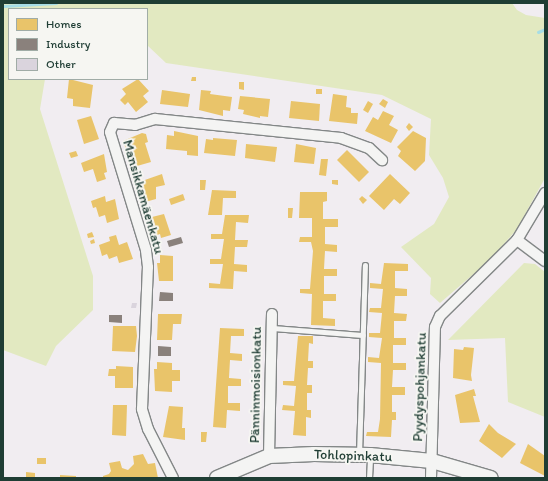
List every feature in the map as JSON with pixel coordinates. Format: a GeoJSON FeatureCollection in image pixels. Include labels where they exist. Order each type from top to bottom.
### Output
{"type":"FeatureCollection","features":[{"type":"Feature","properties":{"kind":"street","name":"Mansikkamäenkatu"},"geometry":{"type":"LineString","coordinates":[[173,478],[148,429],[142,409],[148,268],[146,250],[110,132],[114,123],[135,124],[155,119],[341,138],[369,148],[382,160]]}},
{"type":"Feature","properties":{"kind":"street","name":"Pyydyspohjankatu"},"geometry":{"type":"LineString","coordinates":[[431,478],[435,327],[440,316],[517,240],[545,194]]}},
{"type":"Feature","properties":{"kind":"street"},"geometry":{"type":"LineString","coordinates":[[517,240],[545,261]]}},
{"type":"Feature","properties":{"kind":"street","name":"Pänninmoisionkatu"},"geometry":{"type":"LineString","coordinates":[[269,456],[272,314]]}},
{"type":"Feature","properties":{"kind":"street","name":"Tohlopinkatu"},"geometry":{"type":"LineString","coordinates":[[217,478],[233,474],[269,456],[365,455],[432,461],[491,478]]}},
{"type":"Feature","properties":{"kind":"lane"},"geometry":{"type":"LineString","coordinates":[[365,265],[363,335],[365,455],[369,478]]}},
{"type":"Feature","properties":{"kind":"lane"},"geometry":{"type":"LineString","coordinates":[[272,328],[363,335]]}},
{"type":"Feature","properties":{"kind":"green space"},"geometry":{"type":"Polygon","coordinates":[[[3,3],[512,3],[517,10],[526,15],[545,18],[545,178],[517,229],[491,259],[440,303],[430,294],[431,278],[401,247],[434,224],[449,197],[443,178],[429,155],[431,119],[382,95],[166,63],[148,46],[148,8],[8,8],[8,80],[45,80],[40,109],[93,276],[93,310],[56,346],[46,366],[3,350],[3,3]]]}},
{"type":"Feature","properties":{"kind":"green space"},"geometry":{"type":"Polygon","coordinates":[[[524,263],[535,264],[545,272],[545,417],[508,402],[505,338],[448,340],[524,263]]]}},
{"type":"Feature","properties":{"kind":"building: Homes"},"geometry":{"type":"Polygon","coordinates":[[[192,77],[196,77],[196,81],[191,81],[192,77]]]}},
{"type":"Feature","properties":{"kind":"building: Homes"},"geometry":{"type":"Polygon","coordinates":[[[69,80],[93,85],[90,108],[73,106],[73,99],[67,98],[69,80]]]}},
{"type":"Feature","properties":{"kind":"building: Homes"},"geometry":{"type":"Polygon","coordinates":[[[139,80],[149,91],[143,96],[148,102],[136,112],[128,102],[125,105],[120,100],[126,94],[122,89],[139,80]]]}},
{"type":"Feature","properties":{"kind":"building: Homes"},"geometry":{"type":"Polygon","coordinates":[[[239,82],[244,82],[244,90],[239,89],[239,82]]]}},
{"type":"Feature","properties":{"kind":"building: Homes"},"geometry":{"type":"Polygon","coordinates":[[[316,89],[322,89],[322,94],[316,94],[316,89]]]}},
{"type":"Feature","properties":{"kind":"building: Homes"},"geometry":{"type":"Polygon","coordinates":[[[162,90],[190,94],[188,107],[160,104],[162,90]]]}},
{"type":"Feature","properties":{"kind":"building: Homes"},"geometry":{"type":"Polygon","coordinates":[[[201,90],[211,91],[210,94],[232,97],[230,111],[223,110],[223,116],[199,110],[201,90]]]}},
{"type":"Feature","properties":{"kind":"building: Homes"},"geometry":{"type":"Polygon","coordinates":[[[333,94],[347,96],[346,107],[351,108],[351,113],[358,113],[357,124],[329,121],[333,94]]]}},
{"type":"Feature","properties":{"kind":"building: Homes"},"geometry":{"type":"Polygon","coordinates":[[[240,96],[270,99],[268,117],[260,116],[260,118],[243,114],[244,110],[238,109],[240,96]]]}},
{"type":"Feature","properties":{"kind":"building: Homes"},"geometry":{"type":"Polygon","coordinates":[[[383,99],[388,102],[385,108],[379,104],[383,99]]]}},
{"type":"Feature","properties":{"kind":"building: Homes"},"geometry":{"type":"Polygon","coordinates":[[[291,101],[320,104],[319,121],[289,118],[291,101]]]}},
{"type":"Feature","properties":{"kind":"building: Homes"},"geometry":{"type":"Polygon","coordinates":[[[368,101],[373,104],[368,113],[363,110],[368,101]]]}},
{"type":"Feature","properties":{"kind":"building: Homes"},"geometry":{"type":"Polygon","coordinates":[[[383,111],[394,116],[389,125],[398,130],[391,143],[365,131],[373,117],[378,120],[383,111]]]}},
{"type":"Feature","properties":{"kind":"building: Homes"},"geometry":{"type":"Polygon","coordinates":[[[91,116],[99,139],[84,144],[77,120],[91,116]]]}},
{"type":"Feature","properties":{"kind":"building: Homes"},"geometry":{"type":"Polygon","coordinates":[[[409,123],[413,127],[409,131],[406,127],[409,123]]]}},
{"type":"Feature","properties":{"kind":"building: Homes"},"geometry":{"type":"Polygon","coordinates":[[[174,131],[198,136],[198,156],[187,155],[187,151],[166,149],[167,135],[174,136],[174,131]]]}},
{"type":"Feature","properties":{"kind":"building: Homes"},"geometry":{"type":"Polygon","coordinates":[[[413,131],[426,138],[425,161],[415,171],[398,156],[401,151],[397,147],[413,131]]]}},
{"type":"Feature","properties":{"kind":"building: Homes"},"geometry":{"type":"Polygon","coordinates":[[[142,133],[146,134],[148,142],[145,143],[151,162],[137,166],[132,147],[126,149],[123,141],[142,133]]]}},
{"type":"Feature","properties":{"kind":"building: Homes"},"geometry":{"type":"Polygon","coordinates":[[[213,138],[237,140],[235,156],[204,153],[206,139],[213,140],[213,138]]]}},
{"type":"Feature","properties":{"kind":"building: Homes"},"geometry":{"type":"Polygon","coordinates":[[[246,144],[277,147],[275,162],[245,158],[246,144]]]}},
{"type":"Feature","properties":{"kind":"building: Homes"},"geometry":{"type":"Polygon","coordinates":[[[296,144],[316,148],[314,164],[294,162],[296,144]]]}},
{"type":"Feature","properties":{"kind":"building: Homes"},"geometry":{"type":"Polygon","coordinates":[[[347,150],[369,172],[359,182],[337,160],[347,150]]]}},
{"type":"Feature","properties":{"kind":"building: Homes"},"geometry":{"type":"Polygon","coordinates":[[[76,151],[78,156],[71,158],[69,153],[76,151]]]}},
{"type":"Feature","properties":{"kind":"building: Homes"},"geometry":{"type":"Polygon","coordinates":[[[104,154],[107,172],[104,173],[106,179],[97,182],[93,169],[84,172],[81,163],[104,154]]]}},
{"type":"Feature","properties":{"kind":"building: Homes"},"geometry":{"type":"Polygon","coordinates":[[[321,159],[328,159],[326,176],[319,175],[321,159]]]}},
{"type":"Feature","properties":{"kind":"building: Homes"},"geometry":{"type":"Polygon","coordinates":[[[162,174],[165,185],[156,187],[156,199],[145,202],[139,182],[162,174]]]}},
{"type":"Feature","properties":{"kind":"building: Homes"},"geometry":{"type":"Polygon","coordinates":[[[390,174],[410,193],[400,204],[394,199],[384,210],[369,196],[390,174]]]}},
{"type":"Feature","properties":{"kind":"building: Homes"},"geometry":{"type":"Polygon","coordinates":[[[200,180],[206,180],[205,190],[200,190],[200,180]]]}},
{"type":"Feature","properties":{"kind":"building: Homes"},"geometry":{"type":"Polygon","coordinates":[[[332,180],[338,180],[338,185],[332,184],[332,180]]]}},
{"type":"Feature","properties":{"kind":"building: Homes"},"geometry":{"type":"Polygon","coordinates":[[[212,190],[236,191],[236,198],[223,198],[222,215],[208,215],[212,190]]]}},
{"type":"Feature","properties":{"kind":"building: Homes"},"geometry":{"type":"Polygon","coordinates":[[[300,192],[327,192],[327,201],[323,202],[323,219],[338,219],[338,227],[325,227],[325,244],[337,245],[337,252],[325,251],[324,269],[337,269],[337,276],[324,276],[324,294],[336,294],[336,301],[323,301],[323,318],[335,319],[335,326],[311,325],[312,294],[300,293],[300,289],[310,289],[313,251],[311,242],[299,242],[300,237],[312,237],[312,218],[299,218],[300,192]]]}},
{"type":"Feature","properties":{"kind":"building: Homes"},"geometry":{"type":"Polygon","coordinates":[[[183,194],[185,200],[171,205],[169,199],[183,194]]]}},
{"type":"Feature","properties":{"kind":"building: Homes"},"geometry":{"type":"Polygon","coordinates":[[[105,196],[106,202],[115,199],[119,219],[107,223],[105,215],[99,217],[96,207],[93,208],[91,201],[105,196]]]}},
{"type":"Feature","properties":{"kind":"building: Homes"},"geometry":{"type":"Polygon","coordinates":[[[362,196],[367,200],[363,204],[359,199],[362,196]]]}},
{"type":"Feature","properties":{"kind":"building: Homes"},"geometry":{"type":"Polygon","coordinates":[[[288,208],[293,208],[292,218],[288,218],[288,208]]]}},
{"type":"Feature","properties":{"kind":"building: Homes"},"geometry":{"type":"Polygon","coordinates":[[[164,214],[171,235],[161,238],[160,234],[154,236],[148,218],[164,214]]]}},
{"type":"Feature","properties":{"kind":"building: Homes"},"geometry":{"type":"Polygon","coordinates":[[[225,215],[249,215],[248,223],[236,222],[235,240],[248,240],[247,247],[235,247],[234,264],[247,265],[247,272],[234,271],[233,289],[209,288],[209,283],[220,284],[223,264],[210,264],[210,259],[221,259],[224,239],[211,239],[211,234],[222,234],[225,215]]]}},
{"type":"Feature","properties":{"kind":"building: Homes"},"geometry":{"type":"Polygon","coordinates":[[[92,232],[94,237],[88,238],[87,234],[92,232]]]}},
{"type":"Feature","properties":{"kind":"building: Homes"},"geometry":{"type":"Polygon","coordinates":[[[116,235],[119,245],[127,242],[133,259],[119,263],[117,256],[109,259],[107,254],[102,256],[99,245],[110,241],[109,237],[116,235]]]}},
{"type":"Feature","properties":{"kind":"building: Homes"},"geometry":{"type":"Polygon","coordinates":[[[94,239],[95,243],[91,244],[90,241],[94,239]]]}},
{"type":"Feature","properties":{"kind":"building: Homes"},"geometry":{"type":"Polygon","coordinates":[[[160,255],[173,256],[173,281],[159,281],[157,263],[160,263],[160,255]]]}},
{"type":"Feature","properties":{"kind":"building: Homes"},"geometry":{"type":"Polygon","coordinates":[[[384,263],[408,264],[408,271],[395,271],[395,288],[407,289],[407,296],[395,296],[394,313],[407,314],[406,321],[394,321],[394,338],[406,338],[406,345],[393,345],[393,363],[406,363],[406,370],[393,370],[392,387],[405,387],[405,395],[392,395],[392,412],[396,412],[396,420],[392,420],[391,437],[366,436],[367,432],[378,432],[380,419],[381,363],[368,362],[368,357],[379,358],[382,338],[369,337],[369,333],[380,333],[382,313],[369,312],[370,308],[381,308],[383,289],[370,288],[370,283],[381,284],[384,263]]]}},
{"type":"Feature","properties":{"kind":"building: Homes"},"geometry":{"type":"Polygon","coordinates":[[[158,314],[182,314],[181,324],[173,324],[172,340],[157,340],[158,314]]]}},
{"type":"Feature","properties":{"kind":"building: Homes"},"geometry":{"type":"Polygon","coordinates":[[[113,326],[136,326],[137,336],[135,352],[112,351],[113,326]]]}},
{"type":"Feature","properties":{"kind":"building: Homes"},"geometry":{"type":"Polygon","coordinates":[[[220,328],[244,329],[244,336],[231,336],[230,353],[242,354],[242,361],[230,360],[229,378],[241,379],[241,386],[228,386],[228,403],[240,403],[240,411],[227,410],[226,428],[213,427],[220,328]]]}},
{"type":"Feature","properties":{"kind":"building: Homes"},"geometry":{"type":"Polygon","coordinates":[[[298,336],[313,336],[313,344],[309,343],[308,361],[313,361],[313,368],[308,368],[307,385],[312,385],[312,393],[307,393],[307,410],[311,410],[311,418],[306,417],[306,436],[293,435],[295,411],[282,410],[283,405],[294,406],[296,386],[283,385],[283,381],[294,381],[298,336]]]}},
{"type":"Feature","properties":{"kind":"building: Homes"},"geometry":{"type":"Polygon","coordinates":[[[464,347],[474,348],[471,375],[472,381],[453,378],[454,349],[463,350],[464,347]]]}},
{"type":"Feature","properties":{"kind":"building: Homes"},"geometry":{"type":"Polygon","coordinates":[[[157,362],[172,363],[172,370],[180,370],[180,381],[172,381],[172,392],[155,391],[154,369],[157,369],[157,362]]]}},
{"type":"Feature","properties":{"kind":"building: Homes"},"geometry":{"type":"Polygon","coordinates":[[[116,366],[133,367],[133,388],[115,388],[115,376],[108,376],[109,369],[116,369],[116,366]]]}},
{"type":"Feature","properties":{"kind":"building: Homes"},"geometry":{"type":"Polygon","coordinates":[[[474,389],[476,396],[473,396],[480,422],[460,423],[455,395],[474,389]]]}},
{"type":"Feature","properties":{"kind":"building: Homes"},"geometry":{"type":"Polygon","coordinates":[[[113,405],[127,405],[126,436],[112,435],[113,405]]]}},
{"type":"Feature","properties":{"kind":"building: Homes"},"geometry":{"type":"Polygon","coordinates":[[[169,406],[183,407],[182,428],[185,428],[185,440],[163,437],[169,406]]]}},
{"type":"Feature","properties":{"kind":"building: Homes"},"geometry":{"type":"Polygon","coordinates":[[[489,424],[498,433],[516,444],[502,458],[479,441],[489,424]]]}},
{"type":"Feature","properties":{"kind":"building: Homes"},"geometry":{"type":"Polygon","coordinates":[[[201,432],[207,432],[206,442],[201,442],[201,432]]]}},
{"type":"Feature","properties":{"kind":"building: Homes"},"geometry":{"type":"Polygon","coordinates":[[[528,444],[545,456],[545,476],[520,463],[528,444]]]}},
{"type":"Feature","properties":{"kind":"building: Homes"},"geometry":{"type":"Polygon","coordinates":[[[143,454],[148,464],[155,463],[158,478],[103,478],[103,476],[109,474],[111,471],[109,463],[120,461],[122,468],[128,470],[134,464],[133,456],[143,454]]]}},
{"type":"Feature","properties":{"kind":"building: Homes"},"geometry":{"type":"Polygon","coordinates":[[[37,458],[46,458],[46,464],[37,464],[37,458]]]}},
{"type":"Feature","properties":{"kind":"building: Homes"},"geometry":{"type":"Polygon","coordinates":[[[26,472],[35,473],[35,478],[26,478],[26,472]]]}},
{"type":"Feature","properties":{"kind":"building: Homes"},"geometry":{"type":"Polygon","coordinates":[[[60,475],[76,476],[76,478],[60,478],[60,475]]]}},
{"type":"Feature","properties":{"kind":"building: Industry"},"geometry":{"type":"Polygon","coordinates":[[[181,237],[183,243],[169,247],[167,241],[181,237]]]}},
{"type":"Feature","properties":{"kind":"building: Industry"},"geometry":{"type":"Polygon","coordinates":[[[160,292],[173,293],[173,301],[159,301],[160,292]]]}},
{"type":"Feature","properties":{"kind":"building: Industry"},"geometry":{"type":"Polygon","coordinates":[[[109,315],[122,315],[122,323],[109,322],[109,315]]]}},
{"type":"Feature","properties":{"kind":"building: Industry"},"geometry":{"type":"Polygon","coordinates":[[[158,346],[171,347],[171,356],[158,356],[158,346]]]}},
{"type":"Feature","properties":{"kind":"building: Other"},"geometry":{"type":"Polygon","coordinates":[[[132,303],[137,303],[136,308],[131,308],[132,303]]]}},
{"type":"Feature","properties":{"kind":"waterway"},"geometry":{"type":"LineString","coordinates":[[3,6],[56,3]]}},
{"type":"Feature","properties":{"kind":"waterway"},"geometry":{"type":"LineString","coordinates":[[538,32],[545,29]]}}]}
